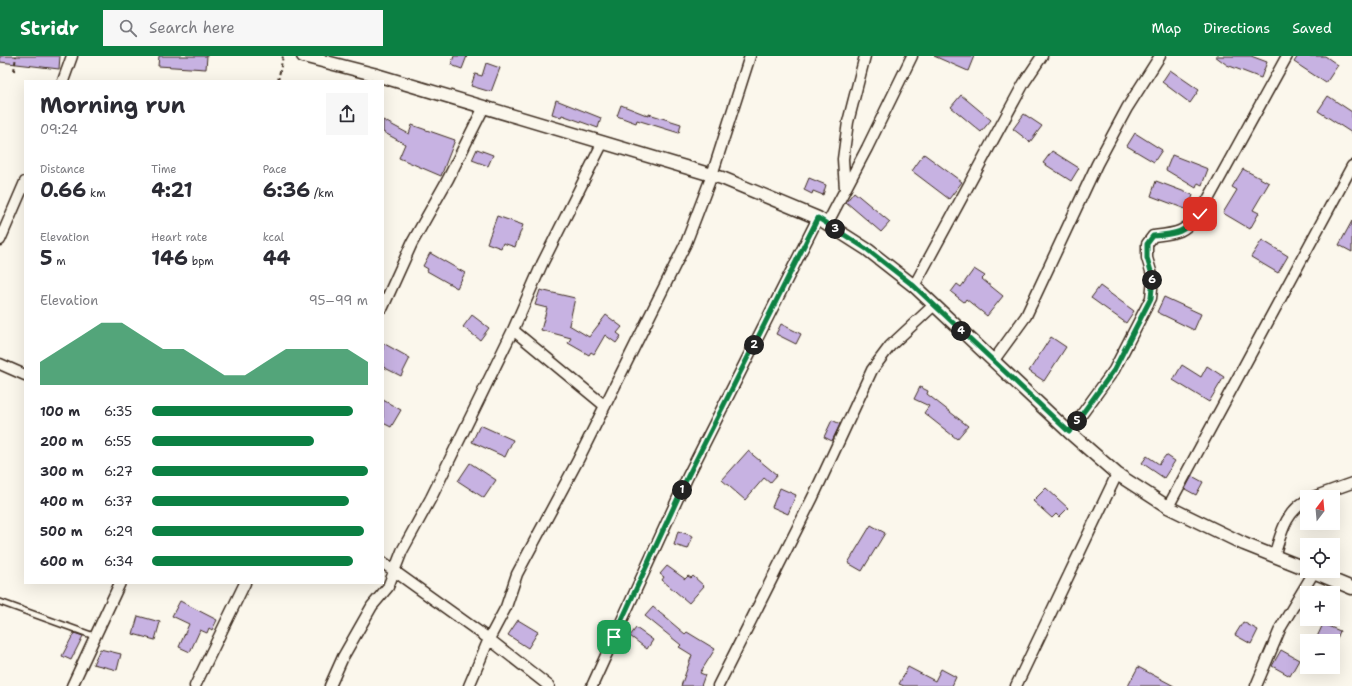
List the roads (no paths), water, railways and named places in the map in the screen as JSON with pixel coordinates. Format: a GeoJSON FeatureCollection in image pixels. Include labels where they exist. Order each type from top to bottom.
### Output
{"type":"FeatureCollection","features":[{"type":"Feature","properties":{"kind":"street"},"geometry":{"type":"LineString","coordinates":[[63,80],[72,56]]}},
{"type":"Feature","properties":{"kind":"street"},"geometry":{"type":"LineString","coordinates":[[303,56],[320,58],[371,78]]}},
{"type":"Feature","properties":{"kind":"street"},"geometry":{"type":"LineString","coordinates":[[469,686],[489,639],[506,607],[517,574],[605,406],[686,243],[712,175],[750,56]]}},
{"type":"Feature","properties":{"kind":"street"},"geometry":{"type":"LineString","coordinates":[[845,189],[843,159],[848,122],[865,56]]}},
{"type":"Feature","properties":{"kind":"street"},"geometry":{"type":"LineString","coordinates":[[592,686],[688,476],[823,221],[845,189],[867,148],[912,56]]}},
{"type":"Feature","properties":{"kind":"street"},"geometry":{"type":"LineString","coordinates":[[914,286],[1024,83],[1042,56]]}},
{"type":"Feature","properties":{"kind":"street"},"geometry":{"type":"LineString","coordinates":[[994,360],[1026,316],[1097,164],[1127,108],[1160,56]]}},
{"type":"Feature","properties":{"kind":"street"},"geometry":{"type":"LineString","coordinates":[[1069,432],[1114,370],[1151,298],[1153,278],[1147,258],[1147,244],[1153,236],[1174,234],[1186,228],[1200,214],[1287,56]]}},
{"type":"Feature","properties":{"kind":"street"},"geometry":{"type":"LineString","coordinates":[[384,81],[484,107],[712,175],[823,221],[868,250],[914,286],[933,306],[994,360],[1069,432],[1117,474],[1168,507],[1244,544],[1300,567]]}},
{"type":"Feature","properties":{"kind":"street"},"geometry":{"type":"LineString","coordinates":[[384,305],[412,243],[448,179],[484,107]]}},
{"type":"Feature","properties":{"kind":"street"},"geometry":{"type":"LineString","coordinates":[[330,686],[357,631],[372,606],[388,587],[402,551],[431,498],[513,330],[542,264],[603,142]]}},
{"type":"Feature","properties":{"kind":"street"},"geometry":{"type":"LineString","coordinates":[[1168,507],[1352,166]]}},
{"type":"Feature","properties":{"kind":"street"},"geometry":{"type":"LineString","coordinates":[[0,240],[24,184]]}},
{"type":"Feature","properties":{"kind":"street"},"geometry":{"type":"LineString","coordinates":[[718,686],[813,497],[872,370],[890,346],[933,306]]}},
{"type":"Feature","properties":{"kind":"street"},"geometry":{"type":"LineString","coordinates":[[513,330],[605,406]]}},
{"type":"Feature","properties":{"kind":"street"},"geometry":{"type":"LineString","coordinates":[[0,364],[24,375]]}},
{"type":"Feature","properties":{"kind":"street"},"geometry":{"type":"LineString","coordinates":[[1016,686],[1117,474]]}},
{"type":"Feature","properties":{"kind":"street"},"geometry":{"type":"LineString","coordinates":[[1332,490],[1352,483]]}},
{"type":"Feature","properties":{"kind":"street"},"geometry":{"type":"LineString","coordinates":[[1274,556],[1286,520],[1300,505]]}},
{"type":"Feature","properties":{"kind":"street"},"geometry":{"type":"LineString","coordinates":[[384,564],[489,639],[549,686]]}},
{"type":"Feature","properties":{"kind":"street"},"geometry":{"type":"LineString","coordinates":[[1256,686],[1281,627],[1307,578]]}},
{"type":"Feature","properties":{"kind":"street"},"geometry":{"type":"LineString","coordinates":[[1328,578],[1352,588]]}},
{"type":"Feature","properties":{"kind":"street"},"geometry":{"type":"LineString","coordinates":[[72,686],[120,584]]}},
{"type":"Feature","properties":{"kind":"street"},"geometry":{"type":"LineString","coordinates":[[195,686],[245,584]]}},
{"type":"Feature","properties":{"kind":"lane"},"geometry":{"type":"LineString","coordinates":[[0,602],[94,636]]}}]}
